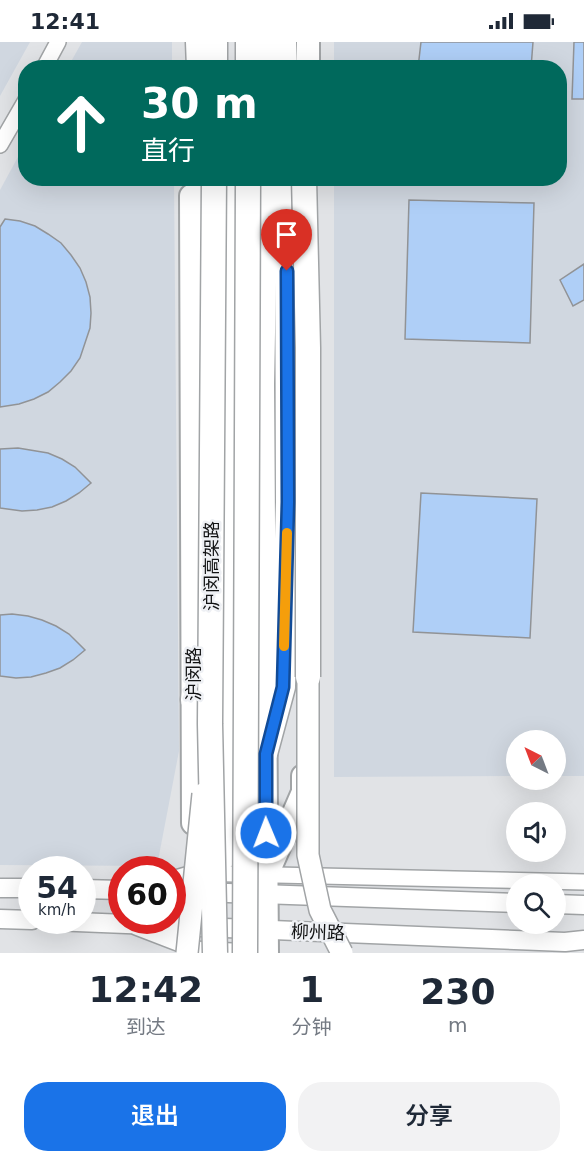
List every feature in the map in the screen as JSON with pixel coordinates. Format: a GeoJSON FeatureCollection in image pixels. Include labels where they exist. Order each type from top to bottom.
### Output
{"type":"FeatureCollection","features":[{"type":"Feature","properties":{"kind":"highway"},"geometry":{"type":"LineString","coordinates":[[198,42],[199,60]]}},
{"type":"Feature","properties":{"kind":"highway"},"geometry":{"type":"LineString","coordinates":[[215,42],[215,60]]}},
{"type":"Feature","properties":{"kind":"highway"},"geometry":{"type":"LineString","coordinates":[[248,42],[248,60]]}},
{"type":"Feature","properties":{"kind":"highway"},"geometry":{"type":"LineString","coordinates":[[284,42],[285,60]]}},
{"type":"Feature","properties":{"kind":"highway"},"geometry":{"type":"LineString","coordinates":[[301,42],[301,60]]}},
{"type":"Feature","properties":{"kind":"highway"},"geometry":{"type":"LineString","coordinates":[[193,700],[206,609],[203,512],[202,186]]}},
{"type":"Feature","properties":{"kind":"highway","name":"沪闵高架路"},"geometry":{"type":"LineString","coordinates":[[209,949],[214,186]]}},
{"type":"Feature","properties":{"kind":"highway","name":"沪闵高架路"},"geometry":{"type":"LineString","coordinates":[[209,949],[248,186]]}},
{"type":"Feature","properties":{"kind":"highway"},"geometry":{"type":"LineString","coordinates":[[266,754],[283,687],[288,502],[286,186]]}},
{"type":"Feature","properties":{"kind":"highway"},"geometry":{"type":"LineString","coordinates":[[304,186],[308,348],[308,676]]}},
{"type":"Feature","properties":{"kind":"highway"},"geometry":{"type":"LineString","coordinates":[[206,609],[225,695]]}},
{"type":"Feature","properties":{"kind":"main road"},"geometry":{"type":"LineString","coordinates":[[190,42],[190,60]]}},
{"type":"Feature","properties":{"kind":"main road"},"geometry":{"type":"LineString","coordinates":[[226,42],[226,60]]}},
{"type":"Feature","properties":{"kind":"main road"},"geometry":{"type":"LineString","coordinates":[[270,42],[270,60]]}},
{"type":"Feature","properties":{"kind":"main road"},"geometry":{"type":"LineString","coordinates":[[308,42],[308,60]]}},
{"type":"Feature","properties":{"kind":"main road","name":"沪闵路"},"geometry":{"type":"LineString","coordinates":[[184,856],[193,700],[191,186]]}},
{"type":"Feature","properties":{"kind":"main road"},"geometry":{"type":"LineString","coordinates":[[209,949],[223,928],[226,186]]}},
{"type":"Feature","properties":{"kind":"main road"},"geometry":{"type":"LineString","coordinates":[[267,186],[263,384],[267,953]]}},
{"type":"Feature","properties":{"kind":"main road"},"geometry":{"type":"LineString","coordinates":[[267,884],[303,792],[309,442],[308,186]]}},
{"type":"Feature","properties":{"kind":"main road"},"geometry":{"type":"LineString","coordinates":[[308,676],[308,855],[320,910],[342,953]]}},
{"type":"Feature","properties":{"kind":"main road","name":"沪闵路"},"geometry":{"type":"LineString","coordinates":[[186,891],[209,949]]}},
{"type":"Feature","properties":{"kind":"street"},"geometry":{"type":"LineString","coordinates":[[48,60],[58,42]]}},
{"type":"Feature","properties":{"kind":"street"},"geometry":{"type":"LineString","coordinates":[[0,145],[18,114]]}},
{"type":"Feature","properties":{"kind":"street"},"geometry":{"type":"LineString","coordinates":[[267,884],[584,882]]}},
{"type":"Feature","properties":{"kind":"street","name":"柳州路"},"geometry":{"type":"LineString","coordinates":[[186,883],[267,884],[506,902]]}},
{"type":"Feature","properties":{"kind":"street"},"geometry":{"type":"LineString","coordinates":[[0,888],[18,888]]}},
{"type":"Feature","properties":{"kind":"street"},"geometry":{"type":"LineString","coordinates":[[566,904],[584,905]]}},
{"type":"Feature","properties":{"kind":"street"},"geometry":{"type":"LineString","coordinates":[[0,918],[18,919]]}},
{"type":"Feature","properties":{"kind":"street","name":"柳州路"},"geometry":{"type":"LineString","coordinates":[[96,923],[130,925],[209,949],[223,928],[565,942],[584,940]]}},
{"type":"Feature","properties":{"kind":"street"},"geometry":{"type":"LineString","coordinates":[[209,949],[277,953]]}},
{"type":"Feature","properties":{"kind":"shaded area"},"geometry":{"type":"Polygon","coordinates":[[[0,42],[30,42],[18,60],[0,96],[0,42]]]}},
{"type":"Feature","properties":{"kind":"shaded area"},"geometry":{"type":"Polygon","coordinates":[[[82,42],[172,42],[172,60],[72,60],[82,42]]]}},
{"type":"Feature","properties":{"kind":"shaded area"},"geometry":{"type":"Polygon","coordinates":[[[334,42],[584,42],[584,776],[566,776],[566,730],[506,730],[506,776],[334,777],[334,186],[567,186],[567,60],[334,60],[334,42]]]}},
{"type":"Feature","properties":{"kind":"shaded area"},"geometry":{"type":"Polygon","coordinates":[[[18,157],[18,186],[174,186],[179,751],[159,856],[108,856],[108,866],[96,866],[96,856],[18,856],[18,865],[0,865],[0,190],[18,157]]]}},
{"type":"Feature","properties":{"kind":"building"},"geometry":{"type":"Polygon","coordinates":[[[421,42],[533,42],[532,60],[419,60],[421,42]]]}},
{"type":"Feature","properties":{"kind":"building"},"geometry":{"type":"Polygon","coordinates":[[[574,42],[584,42],[584,99],[572,99],[574,42]]]}},
{"type":"Feature","properties":{"kind":"building"},"geometry":{"type":"Polygon","coordinates":[[[409,200],[534,203],[530,343],[405,339],[409,200]]]}},
{"type":"Feature","properties":{"kind":"building"},"geometry":{"type":"Polygon","coordinates":[[[5,219],[35,226],[61,243],[80,268],[86,282],[91,313],[90,328],[80,358],[71,371],[48,392],[19,404],[0,407],[0,227],[5,219]]]}},
{"type":"Feature","properties":{"kind":"building"},"geometry":{"type":"Polygon","coordinates":[[[584,264],[584,300],[573,306],[560,280],[584,264]]]}},
{"type":"Feature","properties":{"kind":"building"},"geometry":{"type":"Polygon","coordinates":[[[18,448],[48,453],[62,459],[75,467],[91,483],[66,501],[52,507],[22,511],[0,508],[0,449],[18,448]]]}},
{"type":"Feature","properties":{"kind":"building"},"geometry":{"type":"Polygon","coordinates":[[[421,493],[537,499],[530,638],[413,632],[421,493]]]}},
{"type":"Feature","properties":{"kind":"building"},"geometry":{"type":"Polygon","coordinates":[[[0,615],[28,616],[56,626],[69,634],[85,650],[60,668],[46,673],[16,678],[0,676],[0,615]]]}},
{"type":"Feature","properties":{"kind":"slow traffic"},"geometry":{"type":"LineString","coordinates":[[284,646],[287,533]]}},
{"type":"Feature","properties":{"kind":"route"},"geometry":{"type":"LineString","coordinates":[[266,833],[266,754],[283,687],[288,502],[287,271]]}}]}
